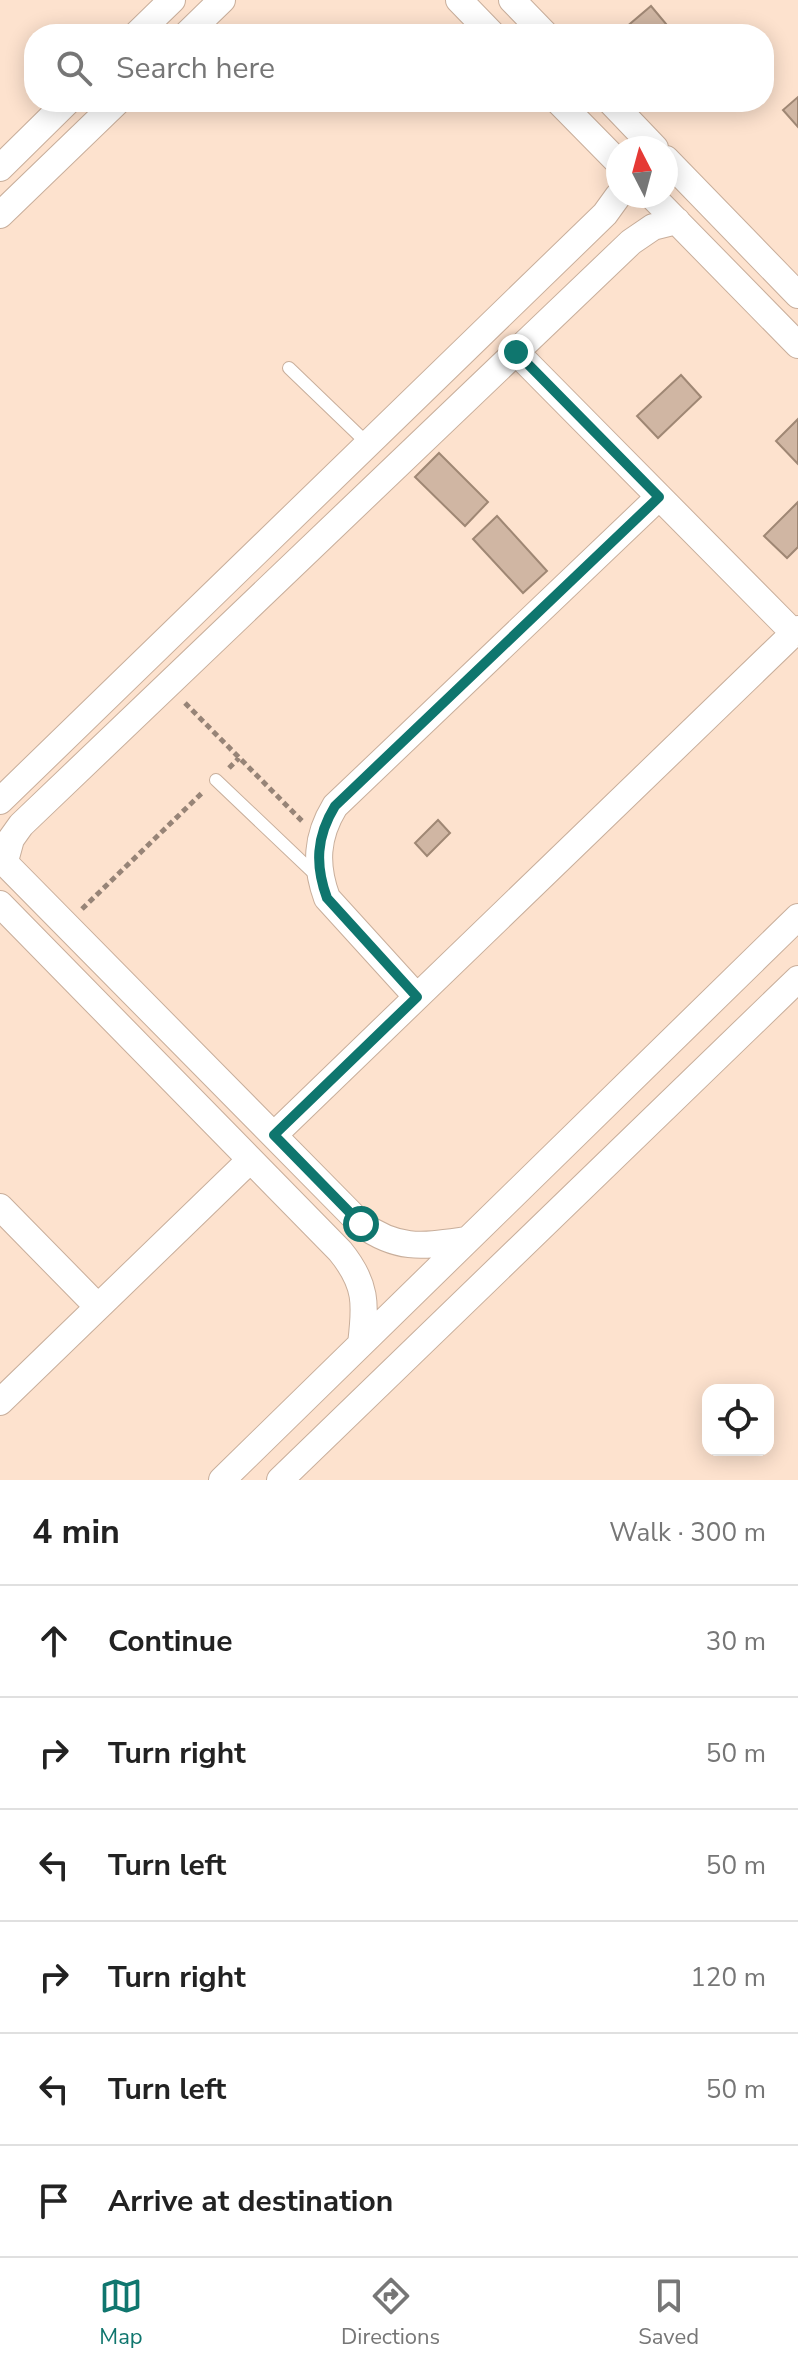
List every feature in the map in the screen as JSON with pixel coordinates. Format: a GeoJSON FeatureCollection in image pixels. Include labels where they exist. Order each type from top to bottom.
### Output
{"type":"FeatureCollection","features":[{"type":"Feature","properties":{"kind":"street"},"geometry":{"type":"LineString","coordinates":[[147,24],[172,0]]}},
{"type":"Feature","properties":{"kind":"street"},"geometry":{"type":"LineString","coordinates":[[197,24],[222,0]]}},
{"type":"Feature","properties":{"kind":"street"},"geometry":{"type":"LineString","coordinates":[[459,0],[482,24]]}},
{"type":"Feature","properties":{"kind":"street"},"geometry":{"type":"LineString","coordinates":[[517,2],[536,24]]}},
{"type":"Feature","properties":{"kind":"street"},"geometry":{"type":"LineString","coordinates":[[2,163],[56,112]]}},
{"type":"Feature","properties":{"kind":"street"},"geometry":{"type":"LineString","coordinates":[[0,215],[107,112]]}},
{"type":"Feature","properties":{"kind":"street"},"geometry":{"type":"LineString","coordinates":[[569,112],[606,150]]}},
{"type":"Feature","properties":{"kind":"street"},"geometry":{"type":"LineString","coordinates":[[621,112],[644,136]]}},
{"type":"Feature","properties":{"kind":"street"},"geometry":{"type":"LineString","coordinates":[[678,171],[798,295]]}},
{"type":"Feature","properties":{"kind":"street"},"geometry":{"type":"LineString","coordinates":[[0,801],[609,208]]}},
{"type":"Feature","properties":{"kind":"street"},"geometry":{"type":"LineString","coordinates":[[664,208],[798,345]]}},
{"type":"Feature","properties":{"kind":"street"},"geometry":{"type":"LineString","coordinates":[[467,1240],[418,1247],[397,1244],[361,1224],[2,859],[15,832],[641,233],[677,221]]}},
{"type":"Feature","properties":{"kind":"street"},"geometry":{"type":"LineString","coordinates":[[274,1135],[796,631],[516,352]]}},
{"type":"Feature","properties":{"kind":"street"},"geometry":{"type":"LineString","coordinates":[[417,997],[327,898],[320,879],[318,859],[326,822],[335,806],[659,497]]}},
{"type":"Feature","properties":{"kind":"street"},"geometry":{"type":"LineString","coordinates":[[0,904],[353,1268],[362,1287],[365,1308],[361,1344]]}},
{"type":"Feature","properties":{"kind":"street"},"geometry":{"type":"LineString","coordinates":[[222,1480],[798,917]]}},
{"type":"Feature","properties":{"kind":"street"},"geometry":{"type":"LineString","coordinates":[[280,1480],[798,979]]}},
{"type":"Feature","properties":{"kind":"street"},"geometry":{"type":"LineString","coordinates":[[0,1402],[250,1160]]}},
{"type":"Feature","properties":{"kind":"street"},"geometry":{"type":"LineString","coordinates":[[0,1207],[98,1307]]}},
{"type":"Feature","properties":{"kind":"lane"},"geometry":{"type":"LineString","coordinates":[[289,368],[368,444]]}},
{"type":"Feature","properties":{"kind":"lane"},"geometry":{"type":"LineString","coordinates":[[216,780],[320,879]]}},
{"type":"Feature","properties":{"kind":"path"},"geometry":{"type":"LineString","coordinates":[[167,685],[320,839]]}},
{"type":"Feature","properties":{"kind":"path"},"geometry":{"type":"LineString","coordinates":[[67,924],[239,758]]}},
{"type":"Feature","properties":{"kind":"building"},"geometry":{"type":"Polygon","coordinates":[[[651,6],[666,24],[630,24],[651,6]]]}},
{"type":"Feature","properties":{"kind":"building"},"geometry":{"type":"Polygon","coordinates":[[[798,97],[798,127],[783,110],[798,97]]]}},
{"type":"Feature","properties":{"kind":"building"},"geometry":{"type":"Polygon","coordinates":[[[681,375],[701,397],[658,438],[637,416],[681,375]]]}},
{"type":"Feature","properties":{"kind":"building"},"geometry":{"type":"Polygon","coordinates":[[[798,419],[798,464],[776,441],[798,419]]]}},
{"type":"Feature","properties":{"kind":"building"},"geometry":{"type":"Polygon","coordinates":[[[439,453],[488,502],[465,526],[415,477],[439,453]]]}},
{"type":"Feature","properties":{"kind":"building"},"geometry":{"type":"Polygon","coordinates":[[[798,502],[798,547],[787,558],[764,536],[798,502]]]}},
{"type":"Feature","properties":{"kind":"building"},"geometry":{"type":"Polygon","coordinates":[[[497,516],[547,571],[523,593],[473,539],[497,516]]]}},
{"type":"Feature","properties":{"kind":"building"},"geometry":{"type":"Polygon","coordinates":[[[438,820],[450,833],[427,856],[415,843],[438,820]]]}},
{"type":"Feature","properties":{"kind":"route"},"geometry":{"type":"LineString","coordinates":[[361,1224],[274,1135],[417,997],[327,898],[320,879],[318,859],[326,822],[335,806],[659,497],[516,352]]}}]}
